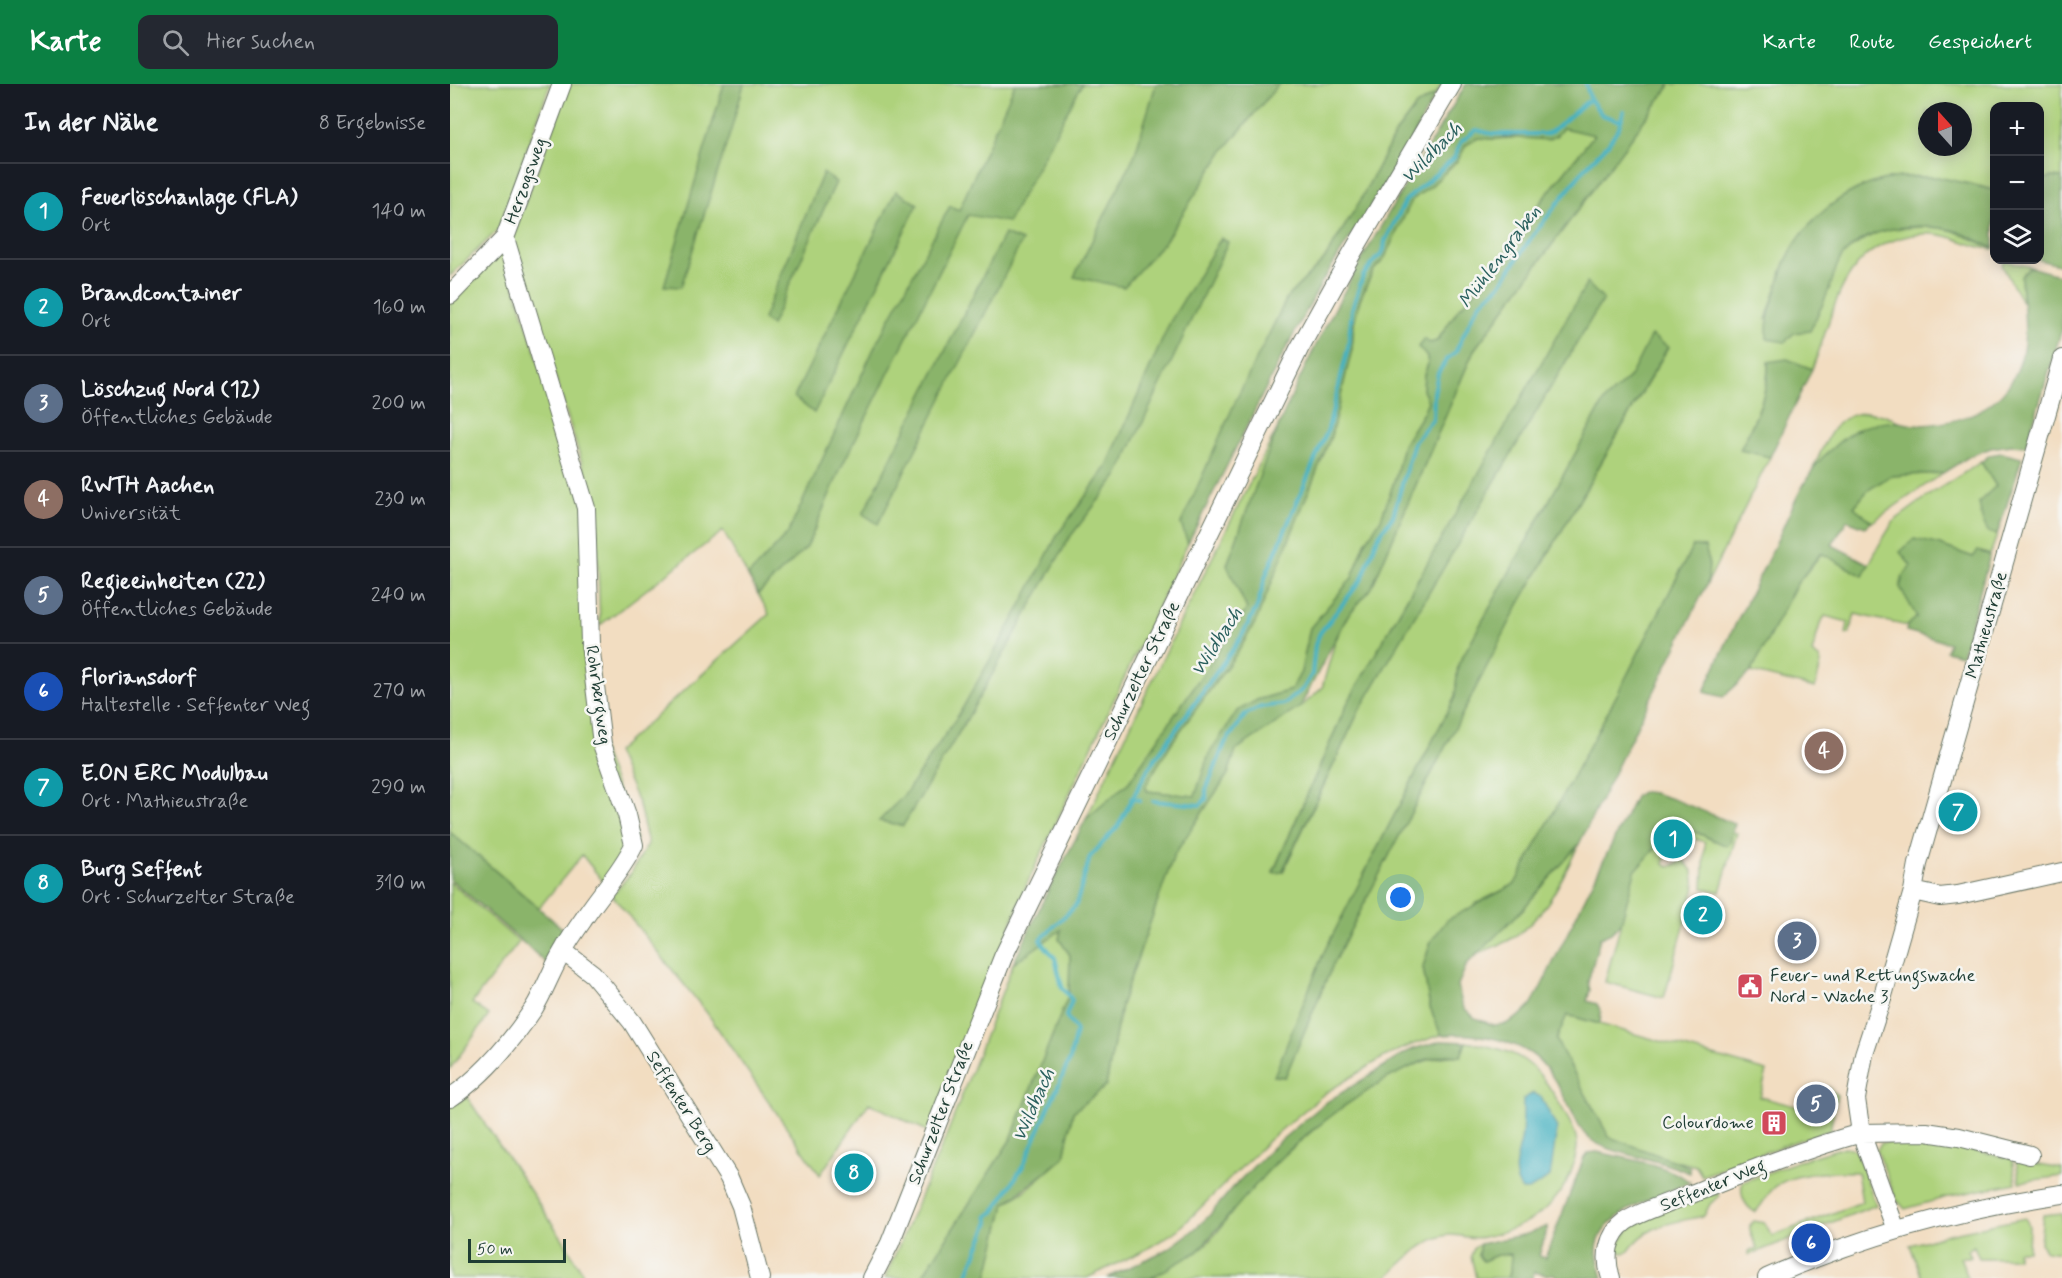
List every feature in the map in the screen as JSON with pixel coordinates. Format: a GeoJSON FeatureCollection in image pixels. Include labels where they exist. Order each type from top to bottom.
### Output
{"type":"FeatureCollection","features":[{"type":"Feature","properties":{"kind":"street","name":"Herzogsweg"},"geometry":{"type":"LineString","coordinates":[[450,295],[505,238],[562,84]]}},
{"type":"Feature","properties":{"kind":"street","name":"Schurzelter Straße"},"geometry":{"type":"LineString","coordinates":[[872,1278],[890,1243],[1003,957],[1099,758],[1299,349],[1351,255],[1452,84]]}},
{"type":"Feature","properties":{"kind":"street","name":"Rohrbergweg"},"geometry":{"type":"LineString","coordinates":[[450,1098],[497,1055],[517,1031],[534,1006],[563,951],[599,895],[619,870],[634,844],[627,815],[603,744],[590,644],[586,508],[505,238]]}},
{"type":"Feature","properties":{"kind":"street","name":"Mathieustraße"},"geometry":{"type":"LineString","coordinates":[[1861,1133],[1856,1099],[1861,1066],[1913,891],[1922,852],[2062,359]]}},
{"type":"Feature","properties":{"kind":"street"},"geometry":{"type":"LineString","coordinates":[[1913,891],[1940,897],[1958,895],[2062,872]]}},
{"type":"Feature","properties":{"kind":"street","name":"Seffenter Berg"},"geometry":{"type":"LineString","coordinates":[[563,951],[593,974],[632,1022],[729,1178],[741,1206],[760,1278]]}},
{"type":"Feature","properties":{"kind":"street","name":"Seffenter Weg"},"geometry":{"type":"LineString","coordinates":[[1611,1278],[1606,1255],[1610,1242],[1627,1221],[1799,1152],[1861,1133],[1926,1132],[1959,1137],[2030,1155]]}},
{"type":"Feature","properties":{"kind":"street"},"geometry":{"type":"LineString","coordinates":[[1861,1133],[1896,1230]]}},
{"type":"Feature","properties":{"kind":"street"},"geometry":{"type":"LineString","coordinates":[[1767,1278],[1896,1230],[1996,1205],[2062,1194]]}},
{"type":"Feature","properties":{"kind":"green space"},"geometry":{"type":"Polygon","coordinates":[[[450,84],[550,84],[498,230],[450,276],[450,84]]]}},
{"type":"Feature","properties":{"kind":"green space"},"geometry":{"type":"Polygon","coordinates":[[[569,84],[1442,84],[1436,94],[1416,106],[1395,134],[1359,203],[1324,260],[1288,296],[1181,523],[1188,543],[1025,888],[929,1132],[869,1103],[820,1175],[707,1013],[612,895],[631,873],[648,844],[639,805],[616,752],[769,614],[723,531],[600,625],[596,508],[512,238],[569,84]]]}},
{"type":"Feature","properties":{"kind":"green space"},"geometry":{"type":"Polygon","coordinates":[[[724,84],[744,84],[681,287],[664,286],[724,84]]]}},
{"type":"Feature","properties":{"kind":"green space"},"geometry":{"type":"Polygon","coordinates":[[[1015,84],[1082,84],[1008,222],[968,215],[841,468],[807,547],[758,594],[748,576],[788,533],[876,344],[950,206],[959,210],[1015,84]]]}},
{"type":"Feature","properties":{"kind":"green space"},"geometry":{"type":"Polygon","coordinates":[[[1156,84],[1279,84],[1224,150],[1165,241],[1124,287],[1074,277],[1135,154],[1156,84]]]}},
{"type":"Feature","properties":{"kind":"green space"},"geometry":{"type":"Polygon","coordinates":[[[1466,84],[1671,84],[1474,350],[1371,589],[1348,615],[1300,707],[1236,750],[1228,774],[1174,855],[1121,1005],[1106,1086],[1073,1112],[1064,1157],[1005,1204],[987,1278],[921,1278],[1011,1139],[1069,994],[1070,955],[1059,939],[1061,930],[1013,964],[1086,819],[1129,782],[1247,609],[1227,565],[1280,424],[1300,378],[1338,303],[1379,229],[1466,84]],[[1563,128],[1556,136],[1547,140],[1511,137],[1478,138],[1466,145],[1458,160],[1431,186],[1412,200],[1384,259],[1373,271],[1360,299],[1354,322],[1352,349],[1331,436],[1256,621],[1239,650],[1172,742],[1148,781],[1147,791],[1195,796],[1209,754],[1237,711],[1257,700],[1291,690],[1301,672],[1310,628],[1352,578],[1365,543],[1381,519],[1396,476],[1403,445],[1428,401],[1423,390],[1424,375],[1428,364],[1427,357],[1418,347],[1424,339],[1430,343],[1437,341],[1457,311],[1492,272],[1518,231],[1594,135],[1563,128]]]}},
{"type":"Feature","properties":{"kind":"green space"},"geometry":{"type":"Polygon","coordinates":[[[1671,84],[2062,84],[2062,178],[2044,179],[2044,102],[1990,102],[1990,189],[1947,179],[1925,177],[1881,180],[1860,187],[1840,199],[1815,220],[1797,241],[1784,266],[1766,319],[1854,246],[1877,232],[1889,229],[1940,228],[1954,231],[1990,248],[1941,235],[1917,234],[1892,241],[1874,250],[1859,263],[1839,295],[1812,369],[1768,362],[1763,396],[1740,450],[1770,457],[1707,584],[1709,564],[1693,546],[1618,693],[1515,884],[1477,903],[1431,941],[1423,967],[1430,1007],[1441,1035],[1384,1057],[1325,1093],[1269,1140],[1178,1230],[1147,1249],[1087,1278],[987,1278],[1005,1204],[1025,1191],[1064,1157],[1073,1112],[1106,1086],[1121,1005],[1174,855],[1228,774],[1236,750],[1260,728],[1302,706],[1322,688],[1335,642],[1348,615],[1371,589],[1474,350],[1671,84]],[[1652,336],[1630,377],[1605,400],[1458,665],[1455,697],[1324,952],[1275,1076],[1285,1077],[1334,962],[1517,608],[1668,348],[1652,336]],[[1419,577],[1347,704],[1273,872],[1283,872],[1360,709],[1433,584],[1419,577]]]}},
{"type":"Feature","properties":{"kind":"green space"},"geometry":{"type":"Polygon","coordinates":[[[1436,94],[1397,165],[1323,280],[1188,543],[1181,524],[1236,400],[1288,296],[1324,260],[1359,203],[1395,134],[1416,106],[1436,94]]]}},
{"type":"Feature","properties":{"kind":"green space"},"geometry":{"type":"Polygon","coordinates":[[[1563,128],[1595,134],[1535,209],[1491,272],[1457,311],[1437,341],[1419,346],[1427,357],[1428,364],[1424,375],[1423,390],[1428,401],[1403,445],[1396,476],[1381,519],[1365,543],[1352,578],[1310,628],[1301,672],[1291,690],[1257,700],[1209,754],[1195,797],[1148,791],[1145,787],[1172,742],[1239,650],[1256,621],[1331,436],[1352,349],[1354,322],[1360,299],[1373,271],[1384,259],[1412,200],[1431,186],[1458,160],[1466,145],[1478,138],[1556,136],[1563,128]]]}},
{"type":"Feature","properties":{"kind":"green space"},"geometry":{"type":"Polygon","coordinates":[[[823,173],[836,182],[771,326],[763,319],[823,173]]]}},
{"type":"Feature","properties":{"kind":"green space"},"geometry":{"type":"Polygon","coordinates":[[[1899,177],[1938,177],[1990,189],[1990,246],[1957,231],[1923,226],[1877,233],[1851,247],[1841,258],[1810,331],[1794,333],[1785,342],[1767,339],[1767,324],[1784,265],[1796,243],[1819,215],[1833,204],[1864,186],[1899,177]]]}},
{"type":"Feature","properties":{"kind":"green space"},"geometry":{"type":"Polygon","coordinates":[[[2062,178],[2062,266],[2044,261],[2044,179],[2062,178]]]}},
{"type":"Feature","properties":{"kind":"green space"},"geometry":{"type":"Polygon","coordinates":[[[896,191],[918,204],[814,413],[794,397],[896,191]]]}},
{"type":"Feature","properties":{"kind":"green space"},"geometry":{"type":"Polygon","coordinates":[[[1004,234],[1022,241],[878,524],[863,514],[1004,234]]]}},
{"type":"Feature","properties":{"kind":"green space"},"geometry":{"type":"Polygon","coordinates":[[[1221,238],[1228,242],[1118,475],[1070,537],[967,719],[903,826],[879,821],[905,794],[959,714],[1019,609],[1058,534],[1106,468],[1170,322],[1221,238]]]}},
{"type":"Feature","properties":{"kind":"green space"},"geometry":{"type":"Polygon","coordinates":[[[503,250],[585,507],[598,739],[636,839],[605,884],[582,855],[539,908],[450,832],[450,303],[503,250]]]}},
{"type":"Feature","properties":{"kind":"green space"},"geometry":{"type":"Polygon","coordinates":[[[2018,264],[2030,267],[2021,276],[2022,302],[2002,265],[2018,264]]]}},
{"type":"Feature","properties":{"kind":"green space"},"geometry":{"type":"Polygon","coordinates":[[[2030,267],[2062,276],[2062,329],[2026,446],[2010,445],[1991,448],[1970,456],[1943,473],[1890,476],[1868,490],[1854,507],[1872,522],[1865,527],[1847,520],[1832,545],[1869,564],[1863,576],[1821,553],[1796,585],[1751,672],[1723,697],[1704,692],[1796,499],[1816,466],[1833,447],[1857,430],[1877,424],[1898,422],[1917,425],[1957,419],[1989,405],[2002,394],[2020,363],[2025,335],[2021,276],[2030,267]]]}},
{"type":"Feature","properties":{"kind":"green space"},"geometry":{"type":"Polygon","coordinates":[[[1587,283],[1603,299],[1360,709],[1282,872],[1273,873],[1347,704],[1587,283]]]}},
{"type":"Feature","properties":{"kind":"green space"},"geometry":{"type":"Polygon","coordinates":[[[1651,335],[1668,347],[1517,608],[1334,962],[1285,1077],[1274,1076],[1324,952],[1455,697],[1458,665],[1605,400],[1630,377],[1651,335]]]}},
{"type":"Feature","properties":{"kind":"green space"},"geometry":{"type":"Polygon","coordinates":[[[1787,359],[1812,369],[1770,457],[1740,450],[1763,396],[1768,362],[1787,359]]]}},
{"type":"Feature","properties":{"kind":"green space"},"geometry":{"type":"Polygon","coordinates":[[[1867,412],[1888,416],[1899,422],[1854,430],[1813,468],[1827,439],[1838,424],[1845,418],[1867,412]]]}},
{"type":"Feature","properties":{"kind":"green space"},"geometry":{"type":"Polygon","coordinates":[[[1280,423],[1227,565],[1247,609],[1129,782],[1086,819],[1186,610],[1280,423]]]}},
{"type":"Feature","properties":{"kind":"green space"},"geometry":{"type":"Polygon","coordinates":[[[2001,453],[2022,458],[1997,535],[1988,532],[1982,519],[1979,502],[1996,486],[1981,462],[1990,455],[2001,453]]]}},
{"type":"Feature","properties":{"kind":"green space"},"geometry":{"type":"Polygon","coordinates":[[[1981,462],[1996,486],[1979,503],[1988,531],[1997,535],[1990,555],[1978,551],[1973,557],[1937,544],[1920,558],[1910,568],[1900,587],[1917,617],[1907,626],[1855,614],[1849,634],[1846,634],[1848,622],[1825,616],[1820,624],[1812,653],[1820,659],[1821,664],[1815,688],[1751,672],[1796,585],[1822,553],[1863,576],[1894,521],[1932,493],[1981,462]]]}},
{"type":"Feature","properties":{"kind":"green space"},"geometry":{"type":"Polygon","coordinates":[[[1943,473],[1872,522],[1854,507],[1868,490],[1890,476],[1943,473]]]}},
{"type":"Feature","properties":{"kind":"green space"},"geometry":{"type":"Polygon","coordinates":[[[1914,539],[1937,544],[1973,557],[1978,551],[1990,555],[1962,655],[1946,651],[1949,643],[1906,631],[1907,626],[1917,617],[1900,587],[1903,576],[1911,566],[1900,552],[1914,539]]]}},
{"type":"Feature","properties":{"kind":"green space"},"geometry":{"type":"Polygon","coordinates":[[[1693,546],[1705,547],[1709,566],[1707,584],[1579,844],[1522,910],[1467,964],[1458,985],[1464,1008],[1475,1018],[1493,1025],[1506,1024],[1521,1015],[1531,1005],[1635,797],[1640,793],[1661,795],[1735,824],[1727,846],[1698,833],[1664,823],[1660,843],[1635,871],[1621,923],[1611,933],[1600,938],[1588,982],[1590,990],[1587,1001],[1597,1004],[1601,1012],[1600,1024],[1567,1015],[1556,1040],[1609,1137],[1690,1167],[1690,1173],[1612,1150],[1586,1136],[1552,1076],[1530,1053],[1509,1043],[1487,1037],[1441,1035],[1430,1007],[1423,967],[1431,941],[1447,920],[1515,884],[1618,693],[1693,546]]]}},
{"type":"Feature","properties":{"kind":"green space"},"geometry":{"type":"Polygon","coordinates":[[[1664,822],[1714,841],[1733,832],[1737,833],[1720,892],[1703,888],[1705,842],[1695,839],[1692,845],[1690,840],[1679,837],[1679,834],[1662,829],[1664,822]]]}},
{"type":"Feature","properties":{"kind":"green space"},"geometry":{"type":"Polygon","coordinates":[[[450,832],[570,935],[550,966],[450,879],[450,832]]]}},
{"type":"Feature","properties":{"kind":"green space"},"geometry":{"type":"Polygon","coordinates":[[[1660,843],[1685,850],[1673,857],[1669,855],[1665,858],[1664,864],[1670,867],[1684,860],[1693,872],[1695,887],[1664,998],[1605,982],[1635,871],[1660,843]]]}},
{"type":"Feature","properties":{"kind":"green space"},"geometry":{"type":"Polygon","coordinates":[[[1579,844],[1552,897],[1534,920],[1511,939],[1473,957],[1522,910],[1579,844]]]}},
{"type":"Feature","properties":{"kind":"green space"},"geometry":{"type":"Polygon","coordinates":[[[450,882],[519,942],[472,1003],[489,1015],[450,1069],[450,882]]]}},
{"type":"Feature","properties":{"kind":"green space"},"geometry":{"type":"Polygon","coordinates":[[[1061,929],[1059,939],[1070,955],[1069,994],[1011,1139],[921,1278],[885,1278],[945,1139],[1013,964],[1061,929]]]}},
{"type":"Feature","properties":{"kind":"green space"},"geometry":{"type":"Polygon","coordinates":[[[1567,1015],[1767,1071],[1760,1097],[1821,1113],[1828,1087],[1837,1095],[1830,1130],[1702,1176],[1696,1166],[1659,1157],[1609,1137],[1556,1040],[1567,1015]]]}},
{"type":"Feature","properties":{"kind":"green space"},"geometry":{"type":"Polygon","coordinates":[[[1441,1041],[1466,1042],[1461,1056],[1446,1055],[1425,1060],[1386,1079],[1344,1106],[1306,1135],[1274,1164],[1197,1252],[1151,1278],[1107,1278],[1168,1249],[1191,1232],[1208,1217],[1236,1184],[1274,1146],[1325,1103],[1410,1050],[1441,1041]]]}},
{"type":"Feature","properties":{"kind":"green space"},"geometry":{"type":"Polygon","coordinates":[[[1466,1042],[1500,1049],[1524,1060],[1534,1068],[1552,1091],[1574,1130],[1577,1148],[1571,1172],[1556,1197],[1537,1216],[1513,1229],[1484,1237],[1446,1235],[1432,1240],[1418,1249],[1386,1278],[1140,1278],[1198,1251],[1212,1238],[1242,1199],[1266,1173],[1317,1127],[1346,1105],[1406,1069],[1435,1059],[1461,1056],[1466,1042]]]}},
{"type":"Feature","properties":{"kind":"green space"},"geometry":{"type":"Polygon","coordinates":[[[467,1097],[564,1241],[583,1274],[576,1278],[450,1278],[450,1107],[467,1097]]]}},
{"type":"Feature","properties":{"kind":"green space"},"geometry":{"type":"Polygon","coordinates":[[[1904,1141],[1958,1147],[2012,1159],[2016,1183],[1951,1196],[1905,1209],[1896,1199],[1877,1150],[1881,1143],[1904,1141]]]}},
{"type":"Feature","properties":{"kind":"green space"},"geometry":{"type":"Polygon","coordinates":[[[1844,1147],[1852,1148],[1857,1152],[1876,1205],[1749,1255],[1748,1252],[1757,1248],[1750,1230],[1750,1225],[1754,1221],[1765,1223],[1772,1236],[1862,1202],[1857,1172],[1826,1172],[1792,1178],[1775,1187],[1755,1212],[1743,1199],[1743,1182],[1844,1147]]]}},
{"type":"Feature","properties":{"kind":"green space"},"geometry":{"type":"Polygon","coordinates":[[[1597,1152],[1657,1166],[1690,1182],[1633,1207],[1608,1226],[1600,1238],[1597,1251],[1603,1278],[1558,1278],[1554,1274],[1534,1272],[1532,1278],[1507,1278],[1510,1273],[1511,1254],[1497,1255],[1483,1261],[1478,1256],[1480,1244],[1527,1234],[1548,1226],[1539,1256],[1545,1258],[1584,1158],[1588,1153],[1597,1152]]]}},
{"type":"Feature","properties":{"kind":"green space"},"geometry":{"type":"Polygon","coordinates":[[[2016,1161],[2062,1169],[2062,1176],[2020,1182],[2016,1161]]]}},
{"type":"Feature","properties":{"kind":"green space"},"geometry":{"type":"Polygon","coordinates":[[[1717,1193],[1719,1196],[1710,1204],[1704,1216],[1662,1226],[1644,1235],[1628,1252],[1622,1253],[1617,1250],[1624,1235],[1643,1220],[1717,1193]]]}},
{"type":"Feature","properties":{"kind":"green space"},"geometry":{"type":"Polygon","coordinates":[[[2062,1213],[2062,1253],[2046,1251],[2040,1243],[2043,1215],[2062,1213]]]}},
{"type":"Feature","properties":{"kind":"green space"},"geometry":{"type":"Polygon","coordinates":[[[2025,1218],[2029,1225],[2028,1251],[2017,1251],[2017,1258],[1979,1258],[1974,1246],[1968,1250],[1971,1257],[1960,1257],[1968,1278],[1922,1278],[1910,1245],[1948,1234],[2025,1218]]]}},
{"type":"Feature","properties":{"kind":"green space"},"geometry":{"type":"Polygon","coordinates":[[[1480,1244],[1478,1256],[1483,1261],[1497,1255],[1511,1254],[1510,1273],[1507,1278],[1476,1278],[1471,1256],[1474,1248],[1480,1244]]]}},
{"type":"Feature","properties":{"kind":"water"},"geometry":{"type":"Polygon","coordinates":[[[1533,1093],[1541,1097],[1557,1128],[1550,1177],[1529,1190],[1522,1190],[1515,1169],[1522,1134],[1523,1099],[1533,1093]]]}},
{"type":"Feature","properties":{"kind":"waterway","name":"Wildbach"},"geometry":{"type":"LineString","coordinates":[[966,1278],[989,1222],[987,1216],[994,1212],[1023,1166],[1070,1059],[1076,1031],[1066,1016],[1072,1000],[1062,987],[1055,958],[1040,940],[1076,905],[1090,857],[1118,826],[1148,769],[1240,639],[1257,607],[1266,575],[1328,429],[1348,348],[1352,309],[1363,276],[1381,255],[1385,241],[1406,200],[1454,158],[1462,141],[1476,130],[1493,134],[1551,132],[1590,99],[1586,84]]}},
{"type":"Feature","properties":{"kind":"waterway"},"geometry":{"type":"LineString","coordinates":[[1590,99],[1602,115],[1621,121]]}},
{"type":"Feature","properties":{"kind":"waterway","name":"Mühlengraben"},"geometry":{"type":"LineString","coordinates":[[1153,801],[1200,805],[1206,799],[1206,790],[1225,743],[1246,714],[1261,707],[1284,704],[1303,689],[1312,674],[1315,645],[1320,633],[1362,579],[1378,537],[1393,516],[1414,442],[1433,419],[1434,393],[1438,373],[1447,359],[1455,353],[1479,305],[1500,285],[1531,238],[1585,168],[1608,144],[1619,127],[1624,111]]}},
{"type":"Feature","properties":{"kind":"waterway","name":"Wildbach"},"geometry":{"type":"LineString","coordinates":[[1131,798],[1140,800]]}},
{"type":"Feature","properties":{"kind":"place","name":"RWTH Aachen"},"geometry":{"type":"Point","coordinates":[1824,751]}},
{"type":"Feature","properties":{"kind":"place","name":"E.ON ERC Modulbau"},"geometry":{"type":"Point","coordinates":[1958,812]}},
{"type":"Feature","properties":{"kind":"place","name":"Feuerlöschanlage (FLA)"},"geometry":{"type":"Point","coordinates":[1673,839]}},
{"type":"Feature","properties":{"kind":"place","name":"Brandcontainer"},"geometry":{"type":"Point","coordinates":[1703,915]}},
{"type":"Feature","properties":{"kind":"place","name":"Löschzug Nord (12)"},"geometry":{"type":"Point","coordinates":[1797,941]}},
{"type":"Feature","properties":{"kind":"place","name":"Feuer- und Rettungswache Nord - Wache 3"},"geometry":{"type":"Point","coordinates":[1750,986]}},
{"type":"Feature","properties":{"kind":"place","name":"Regieeinheiten (22)"},"geometry":{"type":"Point","coordinates":[1816,1104]}},
{"type":"Feature","properties":{"kind":"place","name":"Colourdome"},"geometry":{"type":"Point","coordinates":[1774,1123]}},
{"type":"Feature","properties":{"kind":"place","name":"Burg Seffent"},"geometry":{"type":"Point","coordinates":[854,1173]}},
{"type":"Feature","properties":{"kind":"place","name":"Floriansdorf"},"geometry":{"type":"Point","coordinates":[1811,1243]}}]}
